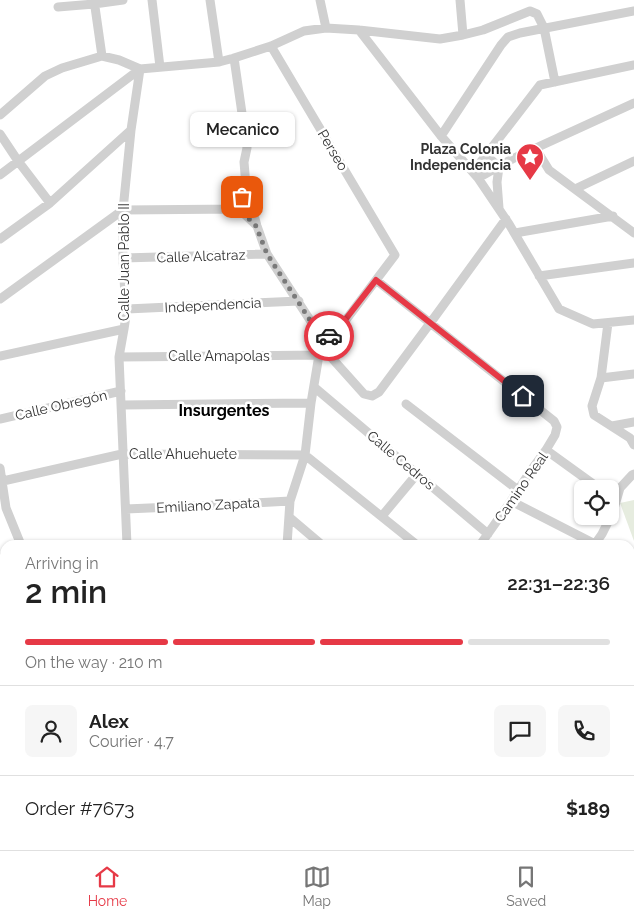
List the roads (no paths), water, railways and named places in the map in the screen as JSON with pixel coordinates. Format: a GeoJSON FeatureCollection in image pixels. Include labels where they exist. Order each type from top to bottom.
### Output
{"type":"FeatureCollection","features":[{"type":"Feature","properties":{"kind":"street"},"geometry":{"type":"LineString","coordinates":[[58,7],[123,0]]}},
{"type":"Feature","properties":{"kind":"street"},"geometry":{"type":"LineString","coordinates":[[152,0],[160,67]]}},
{"type":"Feature","properties":{"kind":"street"},"geometry":{"type":"LineString","coordinates":[[210,0],[219,62]]}},
{"type":"Feature","properties":{"kind":"street"},"geometry":{"type":"LineString","coordinates":[[320,0],[326,28]]}},
{"type":"Feature","properties":{"kind":"street"},"geometry":{"type":"LineString","coordinates":[[460,0],[463,36]]}},
{"type":"Feature","properties":{"kind":"street"},"geometry":{"type":"LineString","coordinates":[[94,2],[102,56]]}},
{"type":"Feature","properties":{"kind":"street"},"geometry":{"type":"LineString","coordinates":[[0,115],[45,76],[62,68],[102,56],[119,60],[140,69],[219,62],[271,46],[304,31],[326,28],[440,39],[463,36],[483,30],[530,11],[537,14],[544,28],[555,82]]}},
{"type":"Feature","properties":{"kind":"street"},"geometry":{"type":"LineString","coordinates":[[441,136],[508,37],[544,28],[634,11]]}},
{"type":"Feature","properties":{"kind":"street"},"geometry":{"type":"LineString","coordinates":[[359,30],[441,136],[476,175],[515,233],[559,310],[593,324],[634,320]]}},
{"type":"Feature","properties":{"kind":"street","name":"Perseo"},"geometry":{"type":"LineString","coordinates":[[271,46],[395,255],[376,280]]}},
{"type":"Feature","properties":{"kind":"street"},"geometry":{"type":"LineString","coordinates":[[234,58],[247,148],[244,162],[246,186],[256,226],[267,254],[299,301],[321,347],[364,394],[372,396],[379,392],[506,219]]}},
{"type":"Feature","properties":{"kind":"street"},"geometry":{"type":"LineString","coordinates":[[476,175],[486,155],[540,85],[634,65]]}},
{"type":"Feature","properties":{"kind":"street"},"geometry":{"type":"LineString","coordinates":[[0,175],[140,69]]}},
{"type":"Feature","properties":{"kind":"street","name":"Calle Juan Pablo II"},"geometry":{"type":"LineString","coordinates":[[127,540],[119,357],[127,309],[123,258],[123,210],[131,130],[140,69]]}},
{"type":"Feature","properties":{"kind":"street"},"geometry":{"type":"LineString","coordinates":[[476,175],[499,167],[514,158],[634,104]]}},
{"type":"Feature","properties":{"kind":"street"},"geometry":{"type":"LineString","coordinates":[[0,239],[50,202],[131,130]]}},
{"type":"Feature","properties":{"kind":"street"},"geometry":{"type":"LineString","coordinates":[[0,134],[50,202]]}},
{"type":"Feature","properties":{"kind":"street"},"geometry":{"type":"LineString","coordinates":[[536,149],[549,170],[634,233]]}},
{"type":"Feature","properties":{"kind":"street"},"geometry":{"type":"LineString","coordinates":[[486,155],[499,167]]}},
{"type":"Feature","properties":{"kind":"street"},"geometry":{"type":"LineString","coordinates":[[575,189],[634,161]]}},
{"type":"Feature","properties":{"kind":"street"},"geometry":{"type":"LineString","coordinates":[[499,167],[497,182],[499,209]]}},
{"type":"Feature","properties":{"kind":"street"},"geometry":{"type":"LineString","coordinates":[[239,209],[246,186]]}},
{"type":"Feature","properties":{"kind":"street"},"geometry":{"type":"LineString","coordinates":[[0,298],[123,210],[239,209],[256,226]]}},
{"type":"Feature","properties":{"kind":"street"},"geometry":{"type":"LineString","coordinates":[[515,233],[613,216]]}},
{"type":"Feature","properties":{"kind":"street"},"geometry":{"type":"LineString","coordinates":[[625,226],[634,222]]}},
{"type":"Feature","properties":{"kind":"street","name":"Calle Alcatraz"},"geometry":{"type":"LineString","coordinates":[[123,258],[267,254]]}},
{"type":"Feature","properties":{"kind":"street"},"geometry":{"type":"LineString","coordinates":[[539,276],[634,264]]}},
{"type":"Feature","properties":{"kind":"street"},"geometry":{"type":"LineString","coordinates":[[287,540],[290,501],[305,455],[311,403],[321,347],[338,329],[376,280],[431,322]]}},
{"type":"Feature","properties":{"kind":"street","name":"Independencia"},"geometry":{"type":"LineString","coordinates":[[127,309],[299,301]]}},
{"type":"Feature","properties":{"kind":"street","name":"Camino Real"},"geometry":{"type":"LineString","coordinates":[[431,322],[554,421],[557,428],[546,450],[484,540]]}},
{"type":"Feature","properties":{"kind":"street"},"geometry":{"type":"LineString","coordinates":[[608,323],[601,378],[592,406],[594,415],[630,438],[634,445]]}},
{"type":"Feature","properties":{"kind":"street"},"geometry":{"type":"LineString","coordinates":[[0,356],[124,329]]}},
{"type":"Feature","properties":{"kind":"street","name":"Calle Amapolas"},"geometry":{"type":"LineString","coordinates":[[119,357],[321,347]]}},
{"type":"Feature","properties":{"kind":"street"},"geometry":{"type":"LineString","coordinates":[[601,378],[634,374]]}},
{"type":"Feature","properties":{"kind":"street","name":"Calle Cedros"},"geometry":{"type":"LineString","coordinates":[[314,387],[488,534]]}},
{"type":"Feature","properties":{"kind":"street","name":"Calle Obregón"},"geometry":{"type":"LineString","coordinates":[[0,418],[121,391]]}},
{"type":"Feature","properties":{"kind":"street"},"geometry":{"type":"LineString","coordinates":[[122,405],[311,403]]}},
{"type":"Feature","properties":{"kind":"street"},"geometry":{"type":"LineString","coordinates":[[406,404],[518,490]]}},
{"type":"Feature","properties":{"kind":"street"},"geometry":{"type":"LineString","coordinates":[[612,426],[634,422]]}},
{"type":"Feature","properties":{"kind":"street"},"geometry":{"type":"LineString","coordinates":[[546,450],[588,480]]}},
{"type":"Feature","properties":{"kind":"street","name":"Calle Ahuehuete"},"geometry":{"type":"LineString","coordinates":[[3,481],[122,454],[305,455]]}},
{"type":"Feature","properties":{"kind":"street"},"geometry":{"type":"LineString","coordinates":[[305,455],[411,540]]}},
{"type":"Feature","properties":{"kind":"street"},"geometry":{"type":"LineString","coordinates":[[0,468],[3,481],[3,508],[19,540]]}},
{"type":"Feature","properties":{"kind":"street"},"geometry":{"type":"LineString","coordinates":[[382,516],[417,474]]}},
{"type":"Feature","properties":{"kind":"street"},"geometry":{"type":"LineString","coordinates":[[619,489],[634,474]]}},
{"type":"Feature","properties":{"kind":"street","name":"Emiliano Zapata"},"geometry":{"type":"LineString","coordinates":[[126,509],[290,501]]}},
{"type":"Feature","properties":{"kind":"street"},"geometry":{"type":"LineString","coordinates":[[511,501],[588,540]]}},
{"type":"Feature","properties":{"kind":"street"},"geometry":{"type":"LineString","coordinates":[[289,517],[316,540]]}},
{"type":"Feature","properties":{"kind":"street"},"geometry":{"type":"LineString","coordinates":[[598,540],[606,525]]}},
{"type":"Feature","properties":{"kind":"street"},"geometry":{"type":"LineString","coordinates":[[602,534],[605,540]]}},
{"type":"Feature","properties":{"kind":"place","name":"Plaza Colonia Independencia"},"geometry":{"type":"Point","coordinates":[530,181]}},
{"type":"Feature","properties":{"kind":"place","name":"Mecanico"},"geometry":{"type":"Point","coordinates":[242,197]}},
{"type":"Feature","properties":{"kind":"district","name":"Insurgentes"},"geometry":{"type":"Point","coordinates":[224,410]}}]}
